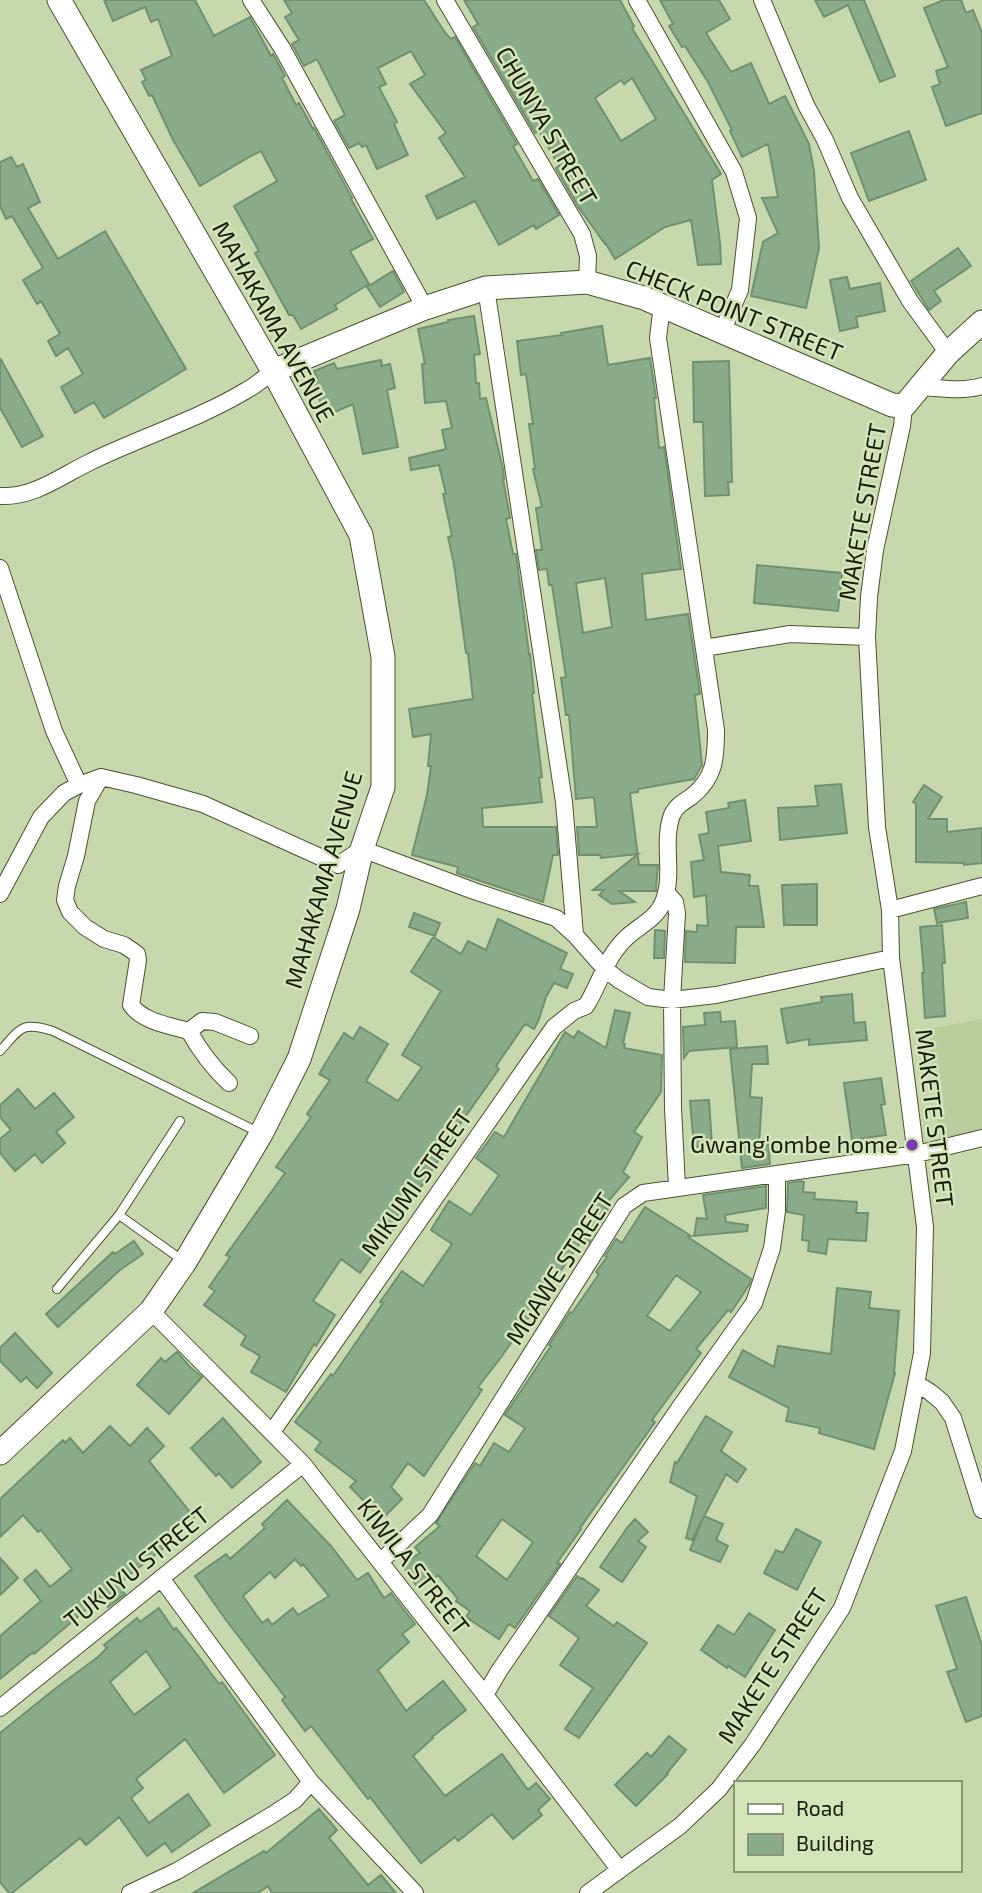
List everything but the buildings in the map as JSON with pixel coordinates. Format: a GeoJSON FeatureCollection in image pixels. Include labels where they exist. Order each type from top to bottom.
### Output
{"type":"FeatureCollection","features":[{"type":"Feature","properties":{"kind":"street","name":"MAHAKAMA AVENUE"},"geometry":{"type":"LineString","coordinates":[[0,1453],[151,1311],[185,1262],[261,1134],[299,1059],[348,909],[362,849],[383,787],[383,657],[361,535],[273,371],[59,0]]}},
{"type":"Feature","properties":{"kind":"street"},"geometry":{"type":"LineString","coordinates":[[251,0],[282,48],[425,308]]}},
{"type":"Feature","properties":{"kind":"street","name":"CHUNYA STREET"},"geometry":{"type":"LineString","coordinates":[[446,0],[582,234],[589,256],[587,282]]}},
{"type":"Feature","properties":{"kind":"street"},"geometry":{"type":"LineString","coordinates":[[637,0],[734,172],[748,218],[740,290],[722,332]]}},
{"type":"Feature","properties":{"kind":"street"},"geometry":{"type":"LineString","coordinates":[[762,0],[806,105],[825,140],[850,198],[910,302],[948,353]]}},
{"type":"Feature","properties":{"kind":"street","name":"CHECK POINT STREET"},"geometry":{"type":"LineString","coordinates":[[273,371],[425,308],[486,288],[587,282],[645,298],[892,405],[904,406]]}},
{"type":"Feature","properties":{"kind":"street"},"geometry":{"type":"LineString","coordinates":[[486,288],[564,802],[575,935]]}},
{"type":"Feature","properties":{"kind":"street"},"geometry":{"type":"LineString","coordinates":[[662,305],[658,338],[716,730],[715,763],[708,780],[673,813],[668,842],[666,892],[675,902],[677,913],[672,1000],[677,1187]]}},
{"type":"Feature","properties":{"kind":"street"},"geometry":{"type":"LineString","coordinates":[[904,406],[948,353],[982,322]]}},
{"type":"Feature","properties":{"kind":"street"},"geometry":{"type":"LineString","coordinates":[[0,496],[28,493],[89,462],[199,415],[247,390],[273,371]]}},
{"type":"Feature","properties":{"kind":"street"},"geometry":{"type":"LineString","coordinates":[[921,387],[953,389],[982,386]]}},
{"type":"Feature","properties":{"kind":"street","name":"MAKETE STREET"},"geometry":{"type":"LineString","coordinates":[[588,1893],[680,1826],[719,1789],[753,1744],[842,1608],[904,1451],[922,1353],[925,1227],[891,958],[890,910],[877,827],[867,638],[875,550],[904,406]]}},
{"type":"Feature","properties":{"kind":"street"},"geometry":{"type":"LineString","coordinates":[[0,568],[54,731],[79,785]]}},
{"type":"Feature","properties":{"kind":"street"},"geometry":{"type":"LineString","coordinates":[[704,648],[790,634],[867,638]]}},
{"type":"Feature","properties":{"kind":"street"},"geometry":{"type":"LineString","coordinates":[[101,777],[87,802],[65,900],[85,927],[137,954],[131,1002],[133,1008],[138,1013],[166,1025],[190,1031],[199,1049],[229,1083]]}},
{"type":"Feature","properties":{"kind":"street"},"geometry":{"type":"LineString","coordinates":[[0,894],[41,817],[64,793],[101,777],[203,804],[338,865],[362,849],[556,918],[604,968],[648,997],[672,1000],[716,995],[891,958]]}},
{"type":"Feature","properties":{"kind":"street"},"geometry":{"type":"LineString","coordinates":[[890,910],[982,886]]}},
{"type":"Feature","properties":{"kind":"street","name":"MIKUMI STREET"},"geometry":{"type":"LineString","coordinates":[[272,1432],[554,1027],[574,1011],[586,1006],[613,953],[628,936],[656,913],[666,892]]}},
{"type":"Feature","properties":{"kind":"street"},"geometry":{"type":"LineString","coordinates":[[190,1031],[202,1021],[215,1022],[250,1036]]}},
{"type":"Feature","properties":{"kind":"street","name":"MGAWE STREET"},"geometry":{"type":"LineString","coordinates":[[380,1562],[430,1515],[624,1206],[643,1193],[917,1154],[982,1138]]}},
{"type":"Feature","properties":{"kind":"street"},"geometry":{"type":"LineString","coordinates":[[485,1695],[680,1407],[754,1303],[772,1248],[777,1211],[777,1174]]}},
{"type":"Feature","properties":{"kind":"street","name":"KIWILA STREET"},"geometry":{"type":"LineString","coordinates":[[151,1311],[303,1464],[619,1869]]}},
{"type":"Feature","properties":{"kind":"street"},"geometry":{"type":"LineString","coordinates":[[916,1384],[930,1391],[942,1402],[953,1418],[982,1510]]}},
{"type":"Feature","properties":{"kind":"street","name":"TUKUYU STREET"},"geometry":{"type":"LineString","coordinates":[[0,1707],[303,1464]]}},
{"type":"Feature","properties":{"kind":"street"},"geometry":{"type":"LineString","coordinates":[[161,1578],[312,1782],[415,1893]]}},
{"type":"Feature","properties":{"kind":"street"},"geometry":{"type":"LineString","coordinates":[[130,1893],[177,1871],[272,1815],[295,1800],[312,1782]]}},
{"type":"Feature","properties":{"kind":"lane"},"geometry":{"type":"LineString","coordinates":[[0,1051],[19,1031],[33,1025],[53,1031],[261,1134]]}},
{"type":"Feature","properties":{"kind":"lane"},"geometry":{"type":"LineString","coordinates":[[57,1289],[119,1215],[180,1121]]}},
{"type":"Feature","properties":{"kind":"lane"},"geometry":{"type":"LineString","coordinates":[[119,1215],[185,1262]]}},
{"type":"Feature","properties":{"kind":"shaded area"},"geometry":{"type":"Polygon","coordinates":[[[982,1019],[982,1129],[939,1140],[928,1029],[982,1019]]]}},
{"type":"Feature","properties":{"kind":"place","name":"Gwang'ombe home"},"geometry":{"type":"Point","coordinates":[912,1145]}}]}
